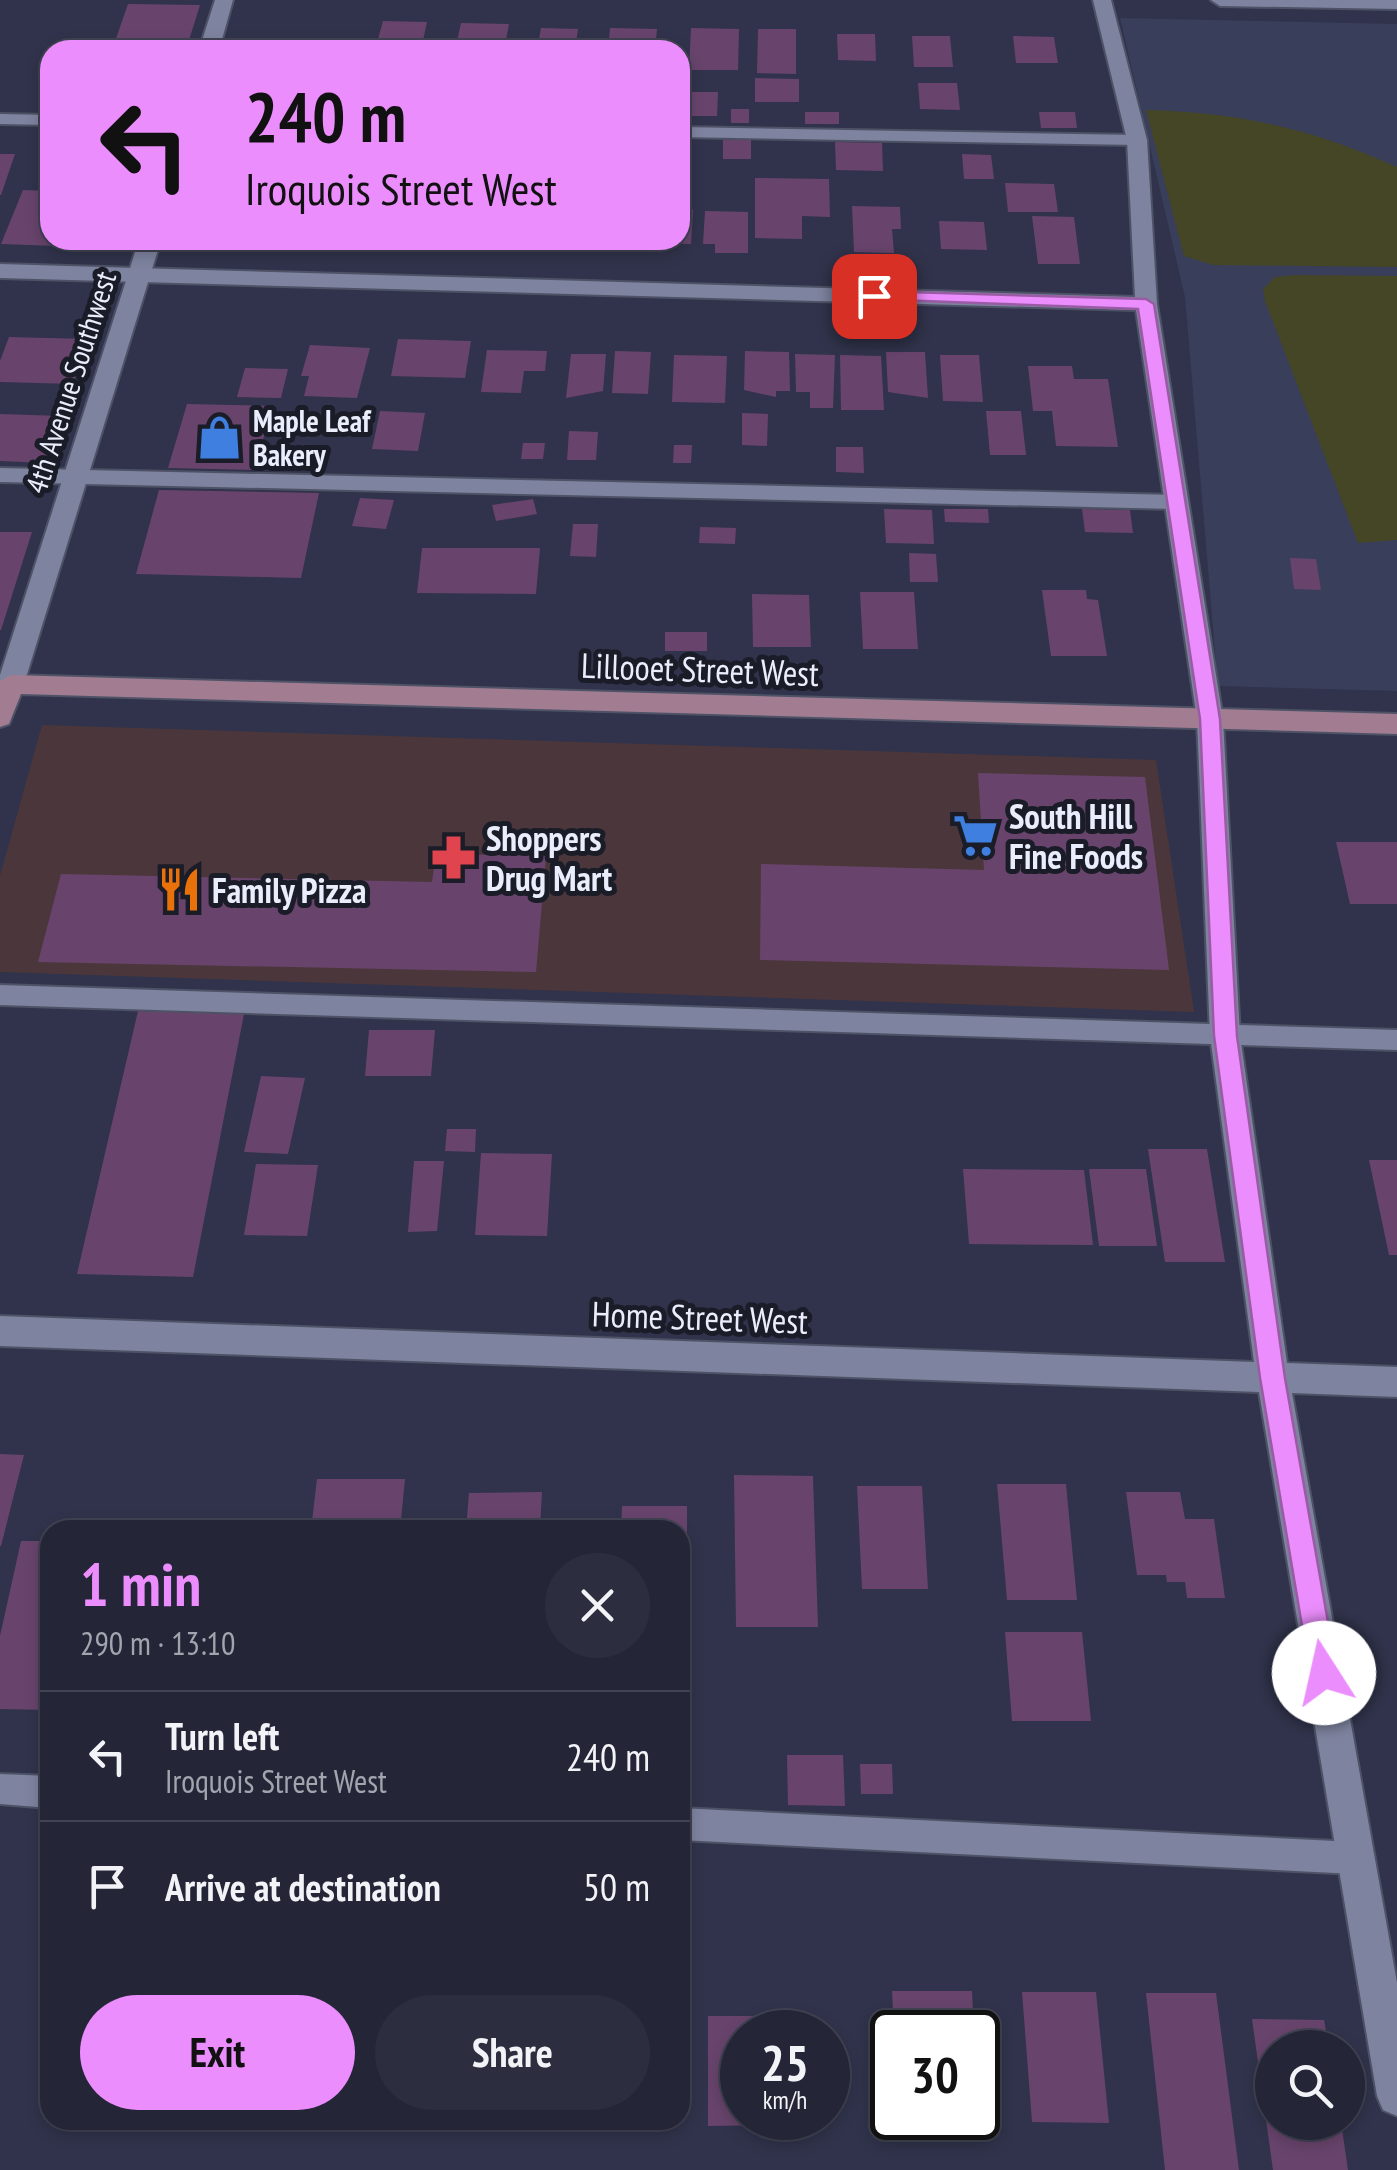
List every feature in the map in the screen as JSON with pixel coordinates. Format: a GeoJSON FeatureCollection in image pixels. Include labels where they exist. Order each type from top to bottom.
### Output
{"type":"FeatureCollection","features":[{"type":"Feature","properties":{"kind":"main road","name":"4th Avenue Southwest"},"geometry":{"type":"LineString","coordinates":[[0,717],[5,684]]}},
{"type":"Feature","properties":{"kind":"main road","name":"Lillooet Street West"},"geometry":{"type":"LineString","coordinates":[[5,684],[1397,724]]}},
{"type":"Feature","properties":{"kind":"street"},"geometry":{"type":"LineString","coordinates":[[212,40],[224,0]]}},
{"type":"Feature","properties":{"kind":"street"},"geometry":{"type":"LineString","coordinates":[[1102,0],[1136,140],[1146,304],[1210,719],[1226,1036],[1273,1378],[1397,2096]]}},
{"type":"Feature","properties":{"kind":"street"},"geometry":{"type":"LineString","coordinates":[[1220,0],[1397,3]]}},
{"type":"Feature","properties":{"kind":"street","name":"4th Avenue Southwest"},"geometry":{"type":"LineString","coordinates":[[5,684],[147,250]]}},
{"type":"Feature","properties":{"kind":"street"},"geometry":{"type":"LineString","coordinates":[[0,270],[1146,304]]}},
{"type":"Feature","properties":{"kind":"street","name":"Home Street West"},"geometry":{"type":"LineString","coordinates":[[0,1331],[1397,1382]]}},
{"type":"Feature","properties":{"kind":"lane"},"geometry":{"type":"LineString","coordinates":[[0,119],[40,120]]}},
{"type":"Feature","properties":{"kind":"lane"},"geometry":{"type":"LineString","coordinates":[[690,132],[1136,140]]}},
{"type":"Feature","properties":{"kind":"lane"},"geometry":{"type":"LineString","coordinates":[[0,476],[1175,502]]}},
{"type":"Feature","properties":{"kind":"lane"},"geometry":{"type":"LineString","coordinates":[[0,995],[1397,1040]]}},
{"type":"Feature","properties":{"kind":"lane"},"geometry":{"type":"LineString","coordinates":[[0,1789],[40,1791]]}},
{"type":"Feature","properties":{"kind":"lane"},"geometry":{"type":"LineString","coordinates":[[690,1825],[1355,1858]]}},
{"type":"Feature","properties":{"kind":"shaded area"},"geometry":{"type":"Polygon","coordinates":[[[1120,18],[1397,24],[1397,691],[1218,686],[1185,297],[1120,18]]]}},
{"type":"Feature","properties":{"kind":"shaded area"},"geometry":{"type":"Polygon","coordinates":[[[42,725],[1156,760],[1194,1012],[0,972],[0,876],[42,725]]]}},
{"type":"Feature","properties":{"kind":"green space"},"geometry":{"type":"Polygon","coordinates":[[[1146,110],[1212,114],[1275,125],[1335,142],[1397,167],[1397,267],[1213,265],[1184,256],[1146,110]]]}},
{"type":"Feature","properties":{"kind":"green space"},"geometry":{"type":"Polygon","coordinates":[[[1397,276],[1397,540],[1358,543],[1265,301],[1263,289],[1275,277],[1397,276]]]}},
{"type":"Feature","properties":{"kind":"building"},"geometry":{"type":"Polygon","coordinates":[[[128,4],[200,5],[189,40],[115,40],[128,4]]]}},
{"type":"Feature","properties":{"kind":"building"},"geometry":{"type":"Polygon","coordinates":[[[383,21],[427,22],[423,40],[378,40],[383,21]]]}},
{"type":"Feature","properties":{"kind":"building"},"geometry":{"type":"Polygon","coordinates":[[[461,23],[509,24],[506,40],[457,40],[461,23]]]}},
{"type":"Feature","properties":{"kind":"building"},"geometry":{"type":"Polygon","coordinates":[[[541,28],[578,29],[576,40],[539,40],[541,28]]]}},
{"type":"Feature","properties":{"kind":"building"},"geometry":{"type":"Polygon","coordinates":[[[610,28],[657,29],[656,40],[609,40],[610,28]]]}},
{"type":"Feature","properties":{"kind":"building"},"geometry":{"type":"Polygon","coordinates":[[[691,28],[739,29],[738,70],[690,70],[691,28]]]}},
{"type":"Feature","properties":{"kind":"building"},"geometry":{"type":"Polygon","coordinates":[[[758,29],[796,29],[796,74],[757,73],[758,29]]]}},
{"type":"Feature","properties":{"kind":"building"},"geometry":{"type":"Polygon","coordinates":[[[837,34],[875,34],[876,61],[838,60],[837,34]]]}},
{"type":"Feature","properties":{"kind":"building"},"geometry":{"type":"Polygon","coordinates":[[[912,36],[950,36],[953,67],[914,67],[912,36]]]}},
{"type":"Feature","properties":{"kind":"building"},"geometry":{"type":"Polygon","coordinates":[[[1013,36],[1054,37],[1058,63],[1016,63],[1013,36]]]}},
{"type":"Feature","properties":{"kind":"building"},"geometry":{"type":"Polygon","coordinates":[[[755,78],[799,79],[799,102],[755,102],[755,78]]]}},
{"type":"Feature","properties":{"kind":"building"},"geometry":{"type":"Polygon","coordinates":[[[918,83],[957,83],[960,110],[920,109],[918,83]]]}},
{"type":"Feature","properties":{"kind":"building"},"geometry":{"type":"Polygon","coordinates":[[[690,92],[718,92],[717,116],[690,116],[690,92]]]}},
{"type":"Feature","properties":{"kind":"building"},"geometry":{"type":"Polygon","coordinates":[[[731,109],[749,109],[749,123],[731,123],[731,109]]]}},
{"type":"Feature","properties":{"kind":"building"},"geometry":{"type":"Polygon","coordinates":[[[805,112],[839,112],[839,124],[805,124],[805,112]]]}},
{"type":"Feature","properties":{"kind":"building"},"geometry":{"type":"Polygon","coordinates":[[[1039,112],[1075,112],[1077,128],[1041,128],[1039,112]]]}},
{"type":"Feature","properties":{"kind":"building"},"geometry":{"type":"Polygon","coordinates":[[[723,140],[751,140],[751,159],[723,159],[723,140]]]}},
{"type":"Feature","properties":{"kind":"building"},"geometry":{"type":"Polygon","coordinates":[[[835,142],[882,143],[883,171],[836,170],[835,142]]]}},
{"type":"Feature","properties":{"kind":"building"},"geometry":{"type":"Polygon","coordinates":[[[0,154],[15,154],[1,195],[0,195],[0,154]]]}},
{"type":"Feature","properties":{"kind":"building"},"geometry":{"type":"Polygon","coordinates":[[[962,154],[991,155],[994,179],[964,179],[962,154]]]}},
{"type":"Feature","properties":{"kind":"building"},"geometry":{"type":"Polygon","coordinates":[[[755,178],[829,179],[830,217],[802,216],[802,239],[755,238],[755,178]]]}},
{"type":"Feature","properties":{"kind":"building"},"geometry":{"type":"Polygon","coordinates":[[[1005,183],[1054,184],[1058,212],[1008,212],[1005,183]]]}},
{"type":"Feature","properties":{"kind":"building"},"geometry":{"type":"Polygon","coordinates":[[[23,190],[40,191],[40,245],[1,244],[23,190]]]}},
{"type":"Feature","properties":{"kind":"building"},"geometry":{"type":"Polygon","coordinates":[[[852,206],[900,207],[901,229],[892,229],[894,253],[854,252],[852,206]]]}},
{"type":"Feature","properties":{"kind":"building"},"geometry":{"type":"Polygon","coordinates":[[[690,210],[693,210],[691,244],[690,210]]]}},
{"type":"Feature","properties":{"kind":"building"},"geometry":{"type":"Polygon","coordinates":[[[705,211],[748,212],[748,253],[715,253],[715,244],[703,244],[705,211]]]}},
{"type":"Feature","properties":{"kind":"building"},"geometry":{"type":"Polygon","coordinates":[[[1032,216],[1074,217],[1080,264],[1038,264],[1032,216]]]}},
{"type":"Feature","properties":{"kind":"building"},"geometry":{"type":"Polygon","coordinates":[[[939,221],[984,222],[987,250],[941,249],[939,221]]]}},
{"type":"Feature","properties":{"kind":"building"},"geometry":{"type":"Polygon","coordinates":[[[231,250],[292,250],[291,252],[231,250]]]}},
{"type":"Feature","properties":{"kind":"building"},"geometry":{"type":"Polygon","coordinates":[[[9,337],[88,339],[73,384],[0,382],[0,361],[9,337]]]}},
{"type":"Feature","properties":{"kind":"building"},"geometry":{"type":"Polygon","coordinates":[[[398,339],[471,341],[465,378],[391,376],[398,339]]]}},
{"type":"Feature","properties":{"kind":"building"},"geometry":{"type":"Polygon","coordinates":[[[310,345],[370,348],[357,398],[304,396],[309,376],[301,376],[310,345]]]}},
{"type":"Feature","properties":{"kind":"building"},"geometry":{"type":"Polygon","coordinates":[[[487,350],[547,351],[545,371],[524,371],[521,393],[481,392],[487,350]]]}},
{"type":"Feature","properties":{"kind":"building"},"geometry":{"type":"Polygon","coordinates":[[[615,351],[651,352],[648,394],[612,393],[615,351]]]}},
{"type":"Feature","properties":{"kind":"building"},"geometry":{"type":"Polygon","coordinates":[[[745,351],[789,352],[790,391],[776,391],[776,397],[744,390],[745,351]]]}},
{"type":"Feature","properties":{"kind":"building"},"geometry":{"type":"Polygon","coordinates":[[[886,352],[925,352],[928,398],[888,392],[886,352]]]}},
{"type":"Feature","properties":{"kind":"building"},"geometry":{"type":"Polygon","coordinates":[[[571,354],[606,354],[603,391],[566,398],[571,354]]]}},
{"type":"Feature","properties":{"kind":"building"},"geometry":{"type":"Polygon","coordinates":[[[795,354],[835,355],[833,408],[810,408],[810,392],[796,392],[795,354]]]}},
{"type":"Feature","properties":{"kind":"building"},"geometry":{"type":"Polygon","coordinates":[[[674,355],[727,356],[725,403],[672,402],[674,355]]]}},
{"type":"Feature","properties":{"kind":"building"},"geometry":{"type":"Polygon","coordinates":[[[840,355],[881,356],[884,410],[841,410],[840,355]]]}},
{"type":"Feature","properties":{"kind":"building"},"geometry":{"type":"Polygon","coordinates":[[[940,355],[979,355],[983,402],[943,401],[940,355]]]}},
{"type":"Feature","properties":{"kind":"building"},"geometry":{"type":"Polygon","coordinates":[[[1028,366],[1072,366],[1074,379],[1108,379],[1118,447],[1056,446],[1052,411],[1033,411],[1028,366]]]}},
{"type":"Feature","properties":{"kind":"building"},"geometry":{"type":"Polygon","coordinates":[[[245,368],[288,369],[281,398],[237,397],[245,368]]]}},
{"type":"Feature","properties":{"kind":"building","name":"Maple Leaf Bakery"},"geometry":{"type":"Polygon","coordinates":[[[187,404],[272,406],[255,470],[168,468],[187,404]]]}},
{"type":"Feature","properties":{"kind":"building"},"geometry":{"type":"Polygon","coordinates":[[[380,411],[425,413],[418,451],[372,449],[380,411]]]}},
{"type":"Feature","properties":{"kind":"building"},"geometry":{"type":"Polygon","coordinates":[[[986,411],[1021,411],[1026,455],[990,455],[986,411]]]}},
{"type":"Feature","properties":{"kind":"building"},"geometry":{"type":"Polygon","coordinates":[[[742,413],[768,414],[767,446],[742,445],[742,413]]]}},
{"type":"Feature","properties":{"kind":"building"},"geometry":{"type":"Polygon","coordinates":[[[0,414],[61,416],[45,463],[0,461],[0,414]]]}},
{"type":"Feature","properties":{"kind":"building"},"geometry":{"type":"Polygon","coordinates":[[[569,431],[598,432],[596,460],[567,460],[569,431]]]}},
{"type":"Feature","properties":{"kind":"building"},"geometry":{"type":"Polygon","coordinates":[[[523,443],[545,443],[543,459],[521,459],[523,443]]]}},
{"type":"Feature","properties":{"kind":"building"},"geometry":{"type":"Polygon","coordinates":[[[674,445],[692,445],[691,463],[673,463],[674,445]]]}},
{"type":"Feature","properties":{"kind":"building"},"geometry":{"type":"Polygon","coordinates":[[[836,447],[863,447],[864,473],[836,472],[836,447]]]}},
{"type":"Feature","properties":{"kind":"building"},"geometry":{"type":"Polygon","coordinates":[[[159,490],[319,493],[301,578],[136,574],[159,490]]]}},
{"type":"Feature","properties":{"kind":"building"},"geometry":{"type":"Polygon","coordinates":[[[360,498],[394,500],[386,529],[352,526],[360,498]]]}},
{"type":"Feature","properties":{"kind":"building"},"geometry":{"type":"Polygon","coordinates":[[[533,499],[537,514],[496,521],[492,505],[533,499]]]}},
{"type":"Feature","properties":{"kind":"building"},"geometry":{"type":"Polygon","coordinates":[[[884,509],[932,510],[934,544],[886,543],[884,509]]]}},
{"type":"Feature","properties":{"kind":"building"},"geometry":{"type":"Polygon","coordinates":[[[944,509],[988,509],[989,523],[945,522],[944,509]]]}},
{"type":"Feature","properties":{"kind":"building"},"geometry":{"type":"Polygon","coordinates":[[[1082,509],[1130,510],[1133,533],[1085,532],[1082,509]]]}},
{"type":"Feature","properties":{"kind":"building"},"geometry":{"type":"Polygon","coordinates":[[[573,524],[598,524],[596,557],[570,556],[573,524]]]}},
{"type":"Feature","properties":{"kind":"building"},"geometry":{"type":"Polygon","coordinates":[[[700,527],[736,528],[735,544],[699,543],[700,527]]]}},
{"type":"Feature","properties":{"kind":"building"},"geometry":{"type":"Polygon","coordinates":[[[0,532],[32,532],[1,630],[0,630],[0,532]]]}},
{"type":"Feature","properties":{"kind":"building"},"geometry":{"type":"Polygon","coordinates":[[[422,548],[540,548],[536,594],[417,593],[422,548]]]}},
{"type":"Feature","properties":{"kind":"building"},"geometry":{"type":"Polygon","coordinates":[[[909,553],[936,554],[938,582],[910,582],[909,553]]]}},
{"type":"Feature","properties":{"kind":"building"},"geometry":{"type":"Polygon","coordinates":[[[1290,558],[1316,559],[1321,590],[1294,589],[1290,558]]]}},
{"type":"Feature","properties":{"kind":"building"},"geometry":{"type":"Polygon","coordinates":[[[1042,590],[1086,590],[1087,599],[1098,600],[1107,656],[1051,656],[1042,590]]]}},
{"type":"Feature","properties":{"kind":"building"},"geometry":{"type":"Polygon","coordinates":[[[860,592],[914,592],[918,649],[863,649],[860,592]]]}},
{"type":"Feature","properties":{"kind":"building"},"geometry":{"type":"Polygon","coordinates":[[[752,594],[809,595],[811,647],[753,647],[752,594]]]}},
{"type":"Feature","properties":{"kind":"building"},"geometry":{"type":"Polygon","coordinates":[[[665,632],[707,632],[707,651],[665,651],[665,632]]]}},
{"type":"Feature","properties":{"kind":"building"},"geometry":{"type":"Polygon","coordinates":[[[978,773],[1145,777],[1169,970],[760,960],[761,864],[984,870],[978,773]]]}},
{"type":"Feature","properties":{"kind":"building"},"geometry":{"type":"Polygon","coordinates":[[[1336,842],[1397,842],[1397,904],[1350,904],[1336,842]]]}},
{"type":"Feature","properties":{"kind":"building"},"geometry":{"type":"Polygon","coordinates":[[[436,854],[546,856],[536,972],[38,962],[61,874],[432,882],[436,854]]]}},
{"type":"Feature","properties":{"kind":"building"},"geometry":{"type":"Polygon","coordinates":[[[138,1011],[244,1014],[193,1277],[77,1274],[138,1011]]]}},
{"type":"Feature","properties":{"kind":"building"},"geometry":{"type":"Polygon","coordinates":[[[369,1030],[435,1030],[431,1076],[365,1076],[369,1030]]]}},
{"type":"Feature","properties":{"kind":"building"},"geometry":{"type":"Polygon","coordinates":[[[261,1076],[305,1078],[288,1154],[244,1152],[261,1076]]]}},
{"type":"Feature","properties":{"kind":"building"},"geometry":{"type":"Polygon","coordinates":[[[447,1129],[476,1129],[475,1152],[445,1151],[447,1129]]]}},
{"type":"Feature","properties":{"kind":"building"},"geometry":{"type":"Polygon","coordinates":[[[1148,1149],[1207,1149],[1225,1262],[1165,1262],[1148,1149]]]}},
{"type":"Feature","properties":{"kind":"building"},"geometry":{"type":"Polygon","coordinates":[[[481,1153],[552,1154],[547,1236],[475,1235],[481,1153]]]}},
{"type":"Feature","properties":{"kind":"building"},"geometry":{"type":"Polygon","coordinates":[[[1369,1160],[1397,1160],[1397,1255],[1389,1255],[1369,1160]]]}},
{"type":"Feature","properties":{"kind":"building"},"geometry":{"type":"Polygon","coordinates":[[[414,1161],[444,1161],[437,1231],[408,1232],[414,1161]]]}},
{"type":"Feature","properties":{"kind":"building"},"geometry":{"type":"Polygon","coordinates":[[[256,1164],[318,1165],[307,1236],[244,1235],[256,1164]]]}},
{"type":"Feature","properties":{"kind":"building"},"geometry":{"type":"Polygon","coordinates":[[[963,1169],[1084,1170],[1093,1245],[969,1244],[963,1169]]]}},
{"type":"Feature","properties":{"kind":"building"},"geometry":{"type":"Polygon","coordinates":[[[1089,1169],[1146,1169],[1157,1246],[1099,1246],[1089,1169]]]}},
{"type":"Feature","properties":{"kind":"building"},"geometry":{"type":"Polygon","coordinates":[[[0,1454],[24,1455],[1,1546],[0,1546],[0,1454]]]}},
{"type":"Feature","properties":{"kind":"building"},"geometry":{"type":"Polygon","coordinates":[[[734,1475],[813,1476],[818,1627],[736,1627],[734,1475]]]}},
{"type":"Feature","properties":{"kind":"building"},"geometry":{"type":"Polygon","coordinates":[[[317,1479],[405,1479],[401,1520],[312,1520],[317,1479]]]}},
{"type":"Feature","properties":{"kind":"building"},"geometry":{"type":"Polygon","coordinates":[[[997,1484],[1066,1484],[1077,1600],[1007,1600],[997,1484]]]}},
{"type":"Feature","properties":{"kind":"building"},"geometry":{"type":"Polygon","coordinates":[[[857,1486],[922,1486],[928,1589],[862,1589],[857,1486]]]}},
{"type":"Feature","properties":{"kind":"building"},"geometry":{"type":"Polygon","coordinates":[[[542,1492],[541,1520],[467,1520],[469,1493],[542,1492]]]}},
{"type":"Feature","properties":{"kind":"building"},"geometry":{"type":"Polygon","coordinates":[[[1126,1492],[1180,1492],[1185,1519],[1214,1519],[1225,1598],[1187,1598],[1185,1582],[1167,1582],[1166,1575],[1137,1575],[1126,1492]]]}},
{"type":"Feature","properties":{"kind":"building"},"geometry":{"type":"Polygon","coordinates":[[[622,1506],[687,1506],[687,1520],[621,1520],[622,1506]]]}},
{"type":"Feature","properties":{"kind":"building"},"geometry":{"type":"Polygon","coordinates":[[[21,1541],[40,1541],[40,1710],[0,1709],[0,1636],[21,1541]]]}},
{"type":"Feature","properties":{"kind":"building"},"geometry":{"type":"Polygon","coordinates":[[[1005,1632],[1082,1632],[1091,1721],[1012,1721],[1005,1632]]]}},
{"type":"Feature","properties":{"kind":"building"},"geometry":{"type":"Polygon","coordinates":[[[787,1755],[843,1755],[845,1806],[788,1805],[787,1755]]]}},
{"type":"Feature","properties":{"kind":"building"},"geometry":{"type":"Polygon","coordinates":[[[860,1764],[892,1764],[893,1794],[861,1794],[860,1764]]]}},
{"type":"Feature","properties":{"kind":"building"},"geometry":{"type":"Polygon","coordinates":[[[892,1991],[972,1991],[973,2010],[893,2010],[892,1991]]]}},
{"type":"Feature","properties":{"kind":"building"},"geometry":{"type":"Polygon","coordinates":[[[1022,1992],[1096,1992],[1109,2123],[1032,2122],[1022,1992]]]}},
{"type":"Feature","properties":{"kind":"building"},"geometry":{"type":"Polygon","coordinates":[[[1146,1993],[1216,1993],[1239,2170],[1165,2170],[1146,1993]]]}},
{"type":"Feature","properties":{"kind":"building"},"geometry":{"type":"Polygon","coordinates":[[[708,2016],[720,2016],[720,2126],[708,2126],[708,2016]]]}},
{"type":"Feature","properties":{"kind":"building"},"geometry":{"type":"Polygon","coordinates":[[[1252,2019],[1324,2020],[1326,2030],[1255,2030],[1255,2041],[1252,2019]]]}},
{"type":"Feature","properties":{"kind":"building"},"geometry":{"type":"Polygon","coordinates":[[[1269,2140],[1344,2140],[1348,2170],[1273,2170],[1269,2140]]]}},
{"type":"Feature","properties":{"kind":"place","name":"Maple Leaf Bakery"},"geometry":{"type":"Point","coordinates":[220,437]}},
{"type":"Feature","properties":{"kind":"place","name":"South Hill Fine Foods"},"geometry":{"type":"Point","coordinates":[976,836]}},
{"type":"Feature","properties":{"kind":"place","name":"Shoppers Drug Mart"},"geometry":{"type":"Point","coordinates":[453,858]}},
{"type":"Feature","properties":{"kind":"place","name":"Family Pizza"},"geometry":{"type":"Point","coordinates":[179,890]}},
{"type":"Feature","properties":{"kind":"route"},"geometry":{"type":"LineString","coordinates":[[874,296],[1146,304],[1210,719],[1226,1036],[1273,1378],[1324,1673]]}}]}
